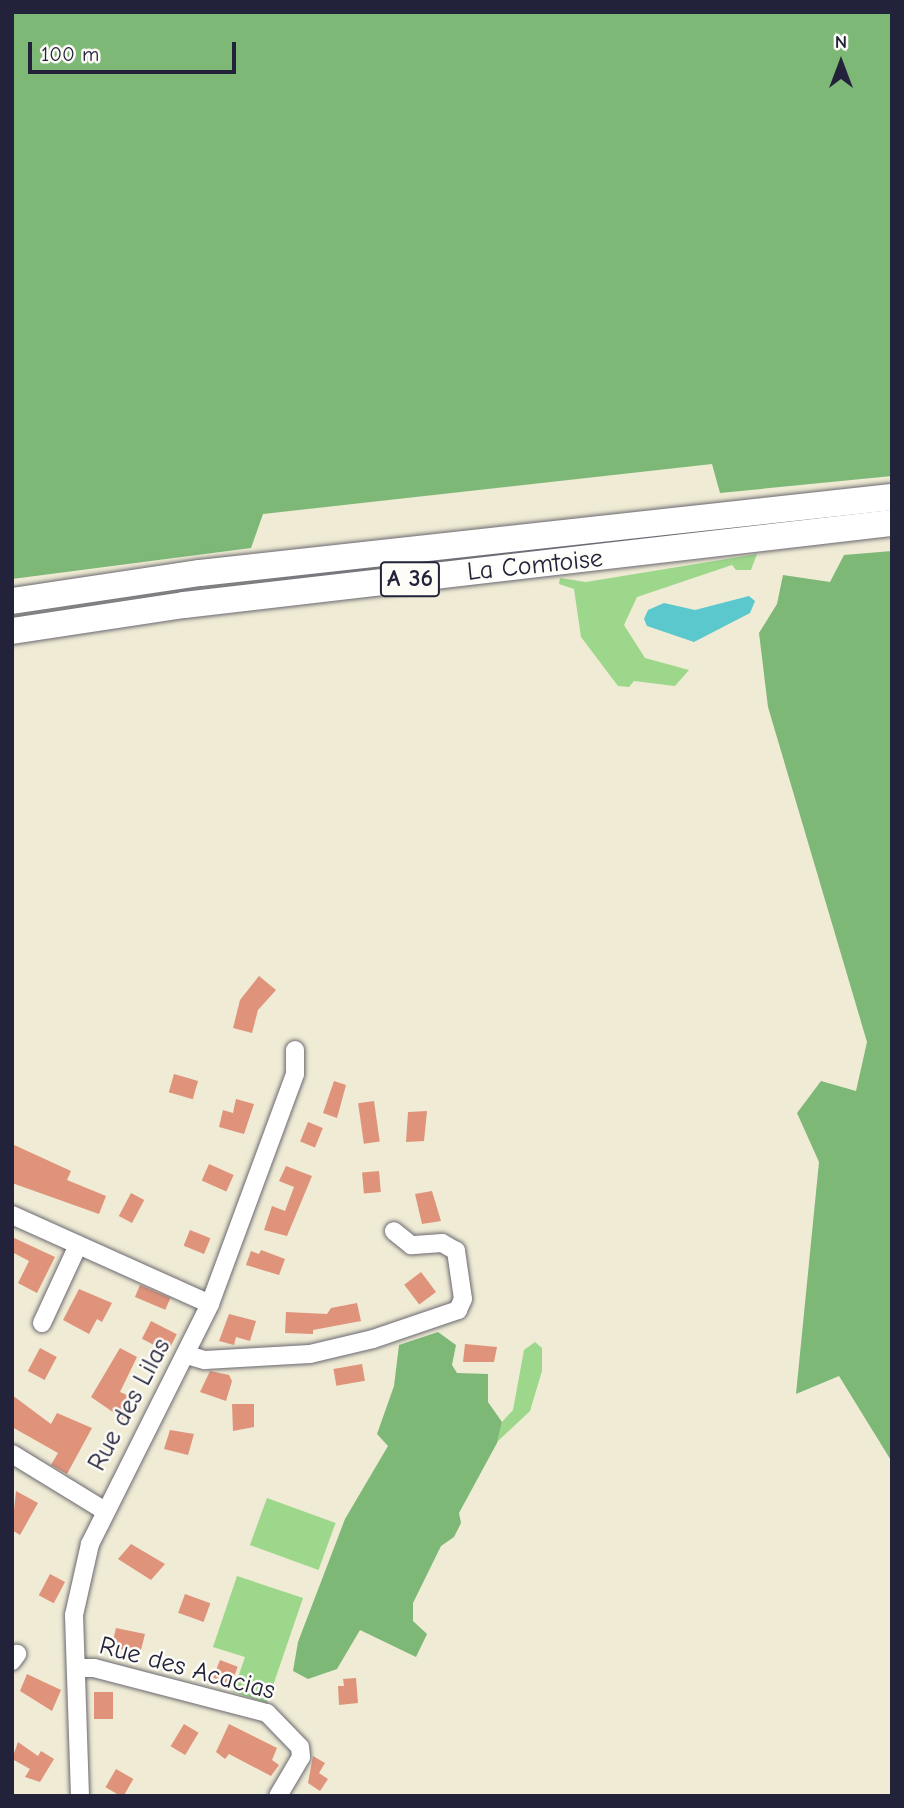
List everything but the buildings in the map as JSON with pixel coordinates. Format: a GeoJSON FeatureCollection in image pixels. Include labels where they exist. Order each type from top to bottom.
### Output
{"type":"FeatureCollection","features":[{"type":"Feature","properties":{"kind":"highway","name":"La Comtoise"},"geometry":{"type":"LineString","coordinates":[[13,601],[228,570],[892,497]]}},
{"type":"Feature","properties":{"kind":"highway","name":"La Comtoise"},"geometry":{"type":"LineString","coordinates":[[12,631],[223,600],[892,523]]}},
{"type":"Feature","properties":{"kind":"street","name":"Rue des Lilas"},"geometry":{"type":"LineString","coordinates":[[80,1796],[74,1615],[90,1545],[105,1511],[187,1355],[210,1304],[295,1074],[295,1050]]}},
{"type":"Feature","properties":{"kind":"street"},"geometry":{"type":"LineString","coordinates":[[12,1215],[210,1304]]}},
{"type":"Feature","properties":{"kind":"street"},"geometry":{"type":"LineString","coordinates":[[187,1355],[205,1360],[310,1354],[373,1339],[458,1310],[463,1299],[456,1251],[442,1243],[411,1245],[394,1231]]}},
{"type":"Feature","properties":{"kind":"street"},"geometry":{"type":"LineString","coordinates":[[41,1323],[78,1245]]}},
{"type":"Feature","properties":{"kind":"street"},"geometry":{"type":"LineString","coordinates":[[18,1458],[105,1511]]}},
{"type":"Feature","properties":{"kind":"street","name":"Rue des Acacias"},"geometry":{"type":"LineString","coordinates":[[76,1668],[94,1668],[267,1713],[300,1747],[302,1757],[278,1796]]}},
{"type":"Feature","properties":{"kind":"green space"},"geometry":{"type":"Polygon","coordinates":[[[12,12],[892,12],[892,476],[720,493],[712,464],[263,514],[251,548],[12,579],[12,12]]]}},
{"type":"Feature","properties":{"kind":"green space"},"geometry":{"type":"Polygon","coordinates":[[[892,551],[892,1462],[839,1376],[796,1394],[819,1162],[797,1113],[821,1081],[856,1091],[867,1042],[768,707],[759,633],[777,604],[783,575],[830,582],[844,555],[892,551]]]}},
{"type":"Feature","properties":{"kind":"green space"},"geometry":{"type":"Polygon","coordinates":[[[757,554],[751,570],[736,570],[732,565],[637,597],[624,625],[645,658],[689,670],[675,686],[634,681],[629,687],[618,686],[581,637],[574,589],[559,584],[560,578],[586,582],[757,554]]]}},
{"type":"Feature","properties":{"kind":"green space"},"geometry":{"type":"Polygon","coordinates":[[[438,1332],[456,1345],[452,1365],[457,1373],[488,1374],[488,1402],[502,1422],[497,1443],[459,1513],[461,1523],[454,1537],[441,1546],[413,1603],[413,1621],[427,1634],[416,1657],[360,1630],[337,1669],[308,1679],[293,1671],[298,1642],[345,1519],[388,1446],[377,1434],[394,1386],[399,1345],[438,1332]]]}},
{"type":"Feature","properties":{"kind":"green space"},"geometry":{"type":"Polygon","coordinates":[[[535,1342],[542,1348],[542,1371],[530,1411],[497,1442],[502,1422],[513,1410],[524,1350],[535,1342]]]}},
{"type":"Feature","properties":{"kind":"green space"},"geometry":{"type":"Polygon","coordinates":[[[267,1498],[336,1523],[318,1570],[250,1545],[267,1498]]]}},
{"type":"Feature","properties":{"kind":"green space"},"geometry":{"type":"Polygon","coordinates":[[[237,1576],[303,1598],[267,1703],[233,1692],[245,1657],[213,1647],[237,1576]]]}},
{"type":"Feature","properties":{"kind":"water"},"geometry":{"type":"Polygon","coordinates":[[[749,596],[755,601],[750,613],[694,642],[647,626],[644,619],[648,610],[664,603],[695,610],[749,596]]]}}]}
